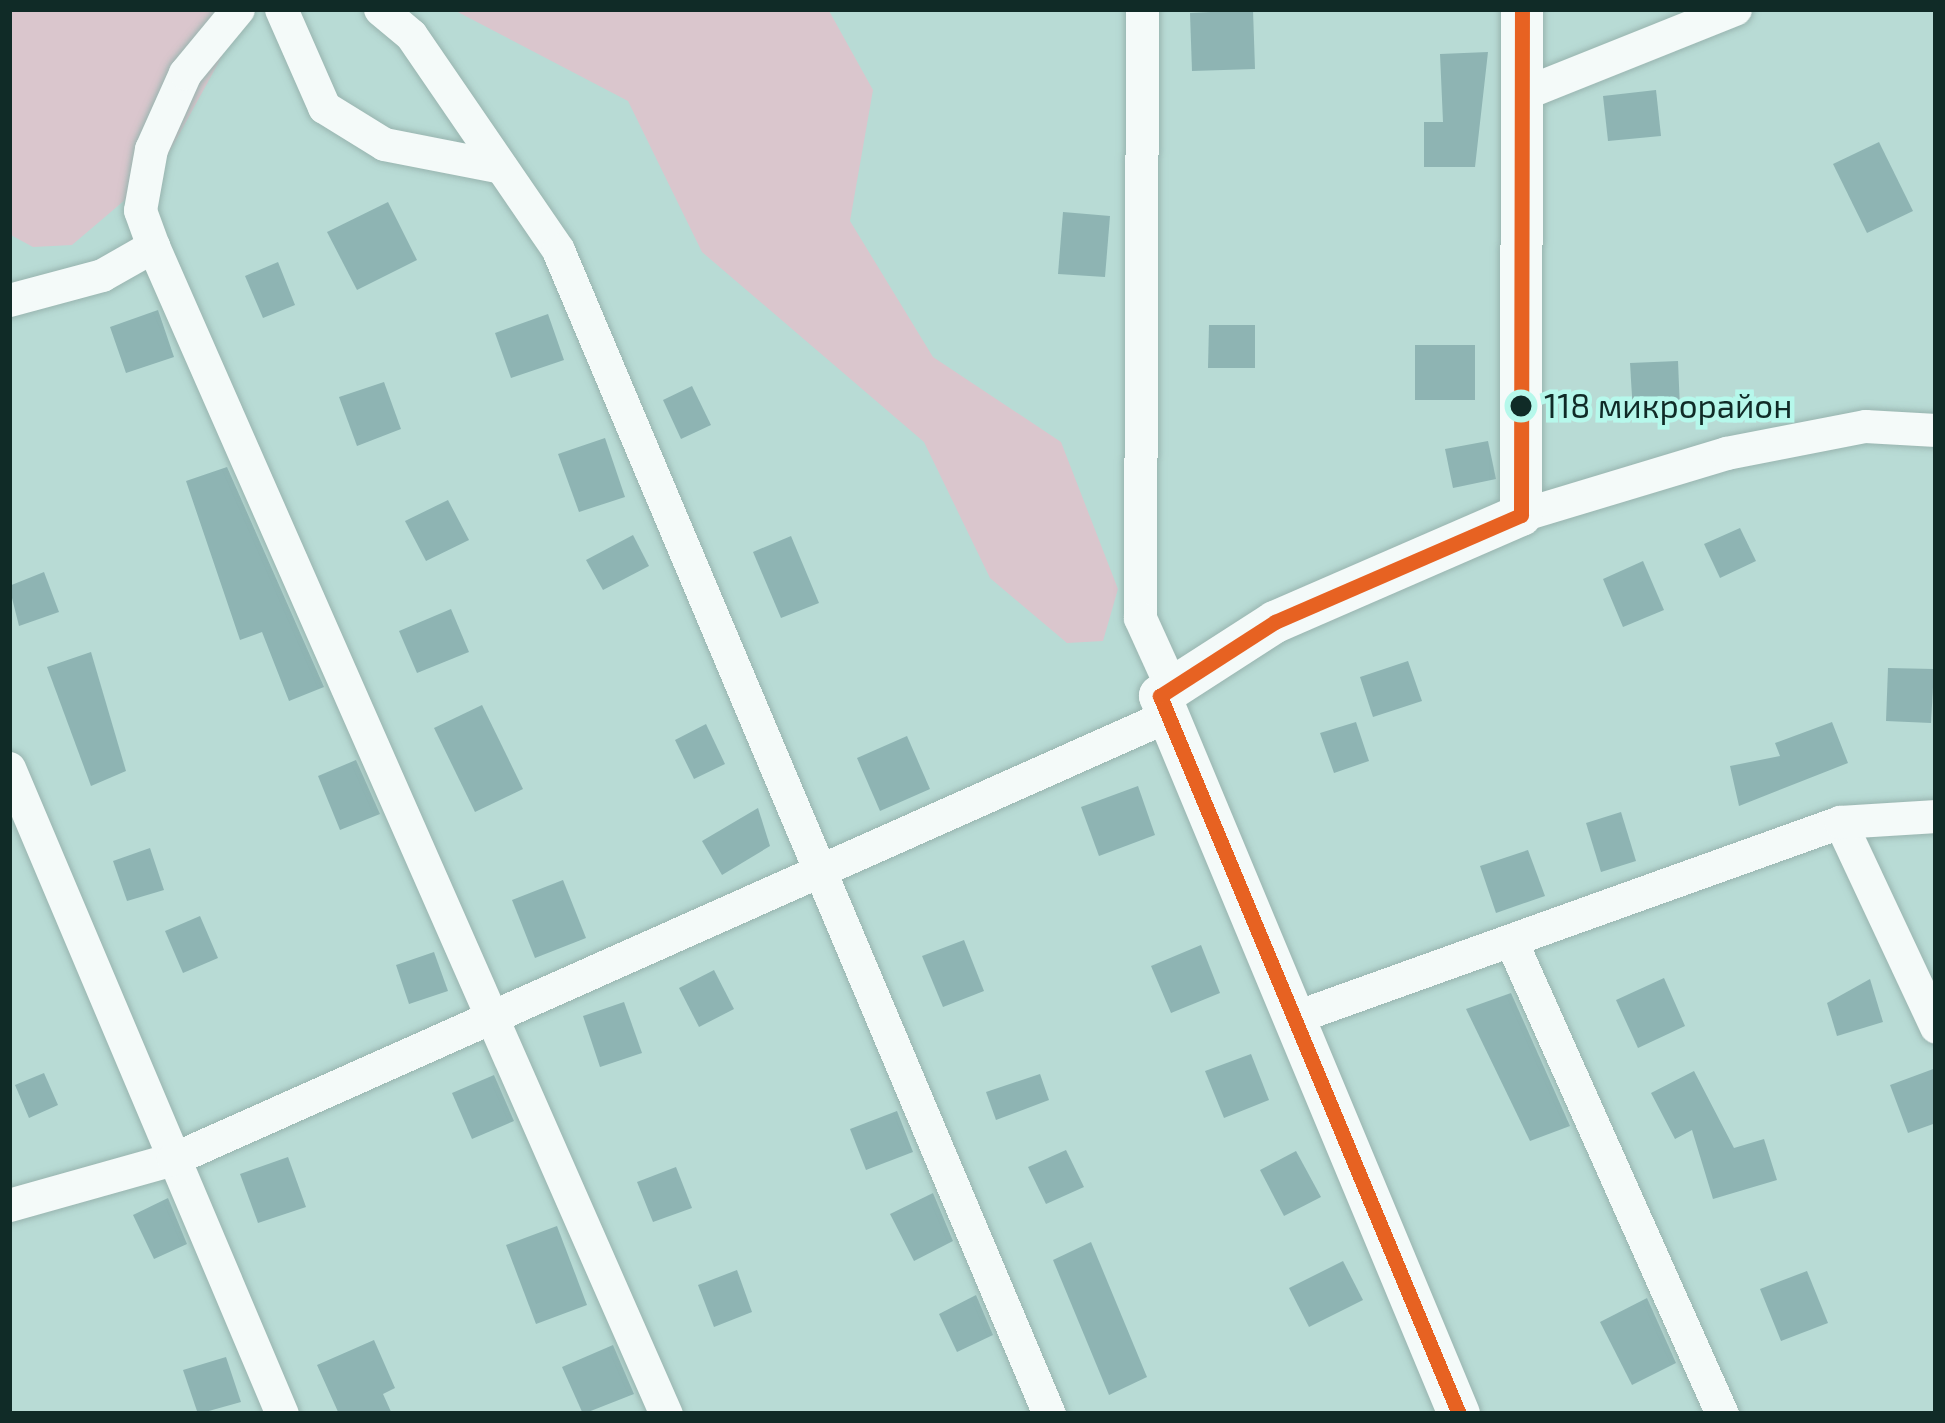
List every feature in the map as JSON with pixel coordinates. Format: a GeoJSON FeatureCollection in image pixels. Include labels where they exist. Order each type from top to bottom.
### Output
{"type":"FeatureCollection","features":[{"type":"Feature","properties":{"kind":"street"},"geometry":{"type":"LineString","coordinates":[[238,9],[185,73],[152,149],[140,210],[495,1013],[666,1414]]}},
{"type":"Feature","properties":{"kind":"street"},"geometry":{"type":"LineString","coordinates":[[281,9],[324,107],[383,143],[501,166]]}},
{"type":"Feature","properties":{"kind":"street"},"geometry":{"type":"LineString","coordinates":[[380,9],[501,166],[558,250],[817,874],[1049,1414]]}},
{"type":"Feature","properties":{"kind":"street"},"geometry":{"type":"LineString","coordinates":[[1142,9],[1140,618],[1165,700],[1289,1019],[1459,1414]]}},
{"type":"Feature","properties":{"kind":"street"},"geometry":{"type":"LineString","coordinates":[[1521,515],[1528,92],[1522,9]]}},
{"type":"Feature","properties":{"kind":"street"},"geometry":{"type":"LineString","coordinates":[[1528,92],[1735,9]]}},
{"type":"Feature","properties":{"kind":"street"},"geometry":{"type":"LineString","coordinates":[[9,300],[153,246]]}},
{"type":"Feature","properties":{"kind":"street"},"geometry":{"type":"LineString","coordinates":[[9,1205],[173,1159],[817,874],[1165,700],[1275,622],[1521,515],[1726,453],[1865,426],[1936,430]]}},
{"type":"Feature","properties":{"kind":"street"},"geometry":{"type":"LineString","coordinates":[[9,768],[282,1414]]}},
{"type":"Feature","properties":{"kind":"street"},"geometry":{"type":"LineString","coordinates":[[1289,1019],[1840,822],[1936,816]]}},
{"type":"Feature","properties":{"kind":"street"},"geometry":{"type":"LineString","coordinates":[[1840,822],[1936,1027]]}},
{"type":"Feature","properties":{"kind":"street"},"geometry":{"type":"LineString","coordinates":[[1512,943],[1722,1414]]}},
{"type":"Feature","properties":{"kind":"shaded area"},"geometry":{"type":"Polygon","coordinates":[[[9,9],[248,9],[159,171],[72,245],[33,247],[9,234],[9,9]]]}},
{"type":"Feature","properties":{"kind":"shaded area"},"geometry":{"type":"Polygon","coordinates":[[[452,9],[828,9],[873,90],[850,221],[933,357],[1061,442],[1118,589],[1103,641],[1067,643],[990,578],[924,442],[702,252],[628,101],[452,9]]]}},
{"type":"Feature","properties":{"kind":"building"},"geometry":{"type":"Polygon","coordinates":[[[1253,10],[1255,69],[1192,71],[1190,13],[1253,10]]]}},
{"type":"Feature","properties":{"kind":"building"},"geometry":{"type":"Polygon","coordinates":[[[1488,52],[1475,167],[1424,167],[1424,122],[1443,122],[1440,54],[1488,52]]]}},
{"type":"Feature","properties":{"kind":"building"},"geometry":{"type":"Polygon","coordinates":[[[1656,90],[1661,136],[1608,141],[1603,96],[1656,90]]]}},
{"type":"Feature","properties":{"kind":"building"},"geometry":{"type":"Polygon","coordinates":[[[1879,142],[1913,211],[1867,233],[1833,164],[1879,142]]]}},
{"type":"Feature","properties":{"kind":"building"},"geometry":{"type":"Polygon","coordinates":[[[388,202],[417,260],[357,290],[327,232],[388,202]]]}},
{"type":"Feature","properties":{"kind":"building"},"geometry":{"type":"Polygon","coordinates":[[[1063,212],[1110,216],[1105,277],[1058,274],[1063,212]]]}},
{"type":"Feature","properties":{"kind":"building"},"geometry":{"type":"Polygon","coordinates":[[[278,262],[295,305],[263,318],[245,276],[278,262]]]}},
{"type":"Feature","properties":{"kind":"building"},"geometry":{"type":"Polygon","coordinates":[[[158,310],[174,357],[126,373],[110,327],[158,310]]]}},
{"type":"Feature","properties":{"kind":"building"},"geometry":{"type":"Polygon","coordinates":[[[548,314],[564,360],[511,378],[495,333],[548,314]]]}},
{"type":"Feature","properties":{"kind":"building"},"geometry":{"type":"Polygon","coordinates":[[[1209,325],[1255,325],[1255,368],[1208,368],[1209,325]]]}},
{"type":"Feature","properties":{"kind":"building"},"geometry":{"type":"Polygon","coordinates":[[[1415,345],[1475,345],[1475,400],[1415,400],[1415,345]]]}},
{"type":"Feature","properties":{"kind":"building"},"geometry":{"type":"Polygon","coordinates":[[[1678,361],[1680,410],[1633,413],[1630,363],[1678,361]]]}},
{"type":"Feature","properties":{"kind":"building"},"geometry":{"type":"Polygon","coordinates":[[[384,382],[401,429],[357,446],[339,397],[384,382]]]}},
{"type":"Feature","properties":{"kind":"building"},"geometry":{"type":"Polygon","coordinates":[[[692,386],[711,425],[681,439],[663,400],[692,386]]]}},
{"type":"Feature","properties":{"kind":"building"},"geometry":{"type":"Polygon","coordinates":[[[605,438],[625,497],[579,512],[558,454],[605,438]]]}},
{"type":"Feature","properties":{"kind":"building"},"geometry":{"type":"Polygon","coordinates":[[[1488,441],[1496,479],[1453,488],[1445,449],[1488,441]]]}},
{"type":"Feature","properties":{"kind":"building"},"geometry":{"type":"Polygon","coordinates":[[[227,467],[324,687],[289,701],[262,632],[240,640],[186,481],[227,467]]]}},
{"type":"Feature","properties":{"kind":"building"},"geometry":{"type":"Polygon","coordinates":[[[448,500],[469,540],[426,561],[405,521],[448,500]]]}},
{"type":"Feature","properties":{"kind":"building"},"geometry":{"type":"Polygon","coordinates":[[[1740,528],[1756,561],[1720,578],[1704,544],[1740,528]]]}},
{"type":"Feature","properties":{"kind":"building"},"geometry":{"type":"Polygon","coordinates":[[[633,535],[649,566],[603,590],[586,560],[633,535]]]}},
{"type":"Feature","properties":{"kind":"building"},"geometry":{"type":"Polygon","coordinates":[[[791,536],[819,603],[781,618],[753,552],[791,536]]]}},
{"type":"Feature","properties":{"kind":"building"},"geometry":{"type":"Polygon","coordinates":[[[1643,561],[1664,610],[1623,627],[1603,579],[1643,561]]]}},
{"type":"Feature","properties":{"kind":"building"},"geometry":{"type":"Polygon","coordinates":[[[44,572],[59,612],[19,626],[9,586],[44,572]]]}},
{"type":"Feature","properties":{"kind":"building"},"geometry":{"type":"Polygon","coordinates":[[[451,609],[469,652],[417,673],[399,631],[451,609]]]}},
{"type":"Feature","properties":{"kind":"building"},"geometry":{"type":"Polygon","coordinates":[[[91,652],[126,771],[91,786],[47,667],[91,652]]]}},
{"type":"Feature","properties":{"kind":"building"},"geometry":{"type":"Polygon","coordinates":[[[1408,661],[1422,701],[1373,717],[1360,677],[1408,661]]]}},
{"type":"Feature","properties":{"kind":"building"},"geometry":{"type":"Polygon","coordinates":[[[1888,668],[1934,669],[1931,723],[1886,721],[1888,668]]]}},
{"type":"Feature","properties":{"kind":"building"},"geometry":{"type":"Polygon","coordinates":[[[482,705],[523,789],[475,812],[434,728],[482,705]]]}},
{"type":"Feature","properties":{"kind":"building"},"geometry":{"type":"Polygon","coordinates":[[[1356,722],[1369,761],[1334,773],[1320,733],[1356,722]]]}},
{"type":"Feature","properties":{"kind":"building"},"geometry":{"type":"Polygon","coordinates":[[[1832,722],[1848,763],[1739,806],[1730,766],[1780,756],[1775,743],[1832,722]]]}},
{"type":"Feature","properties":{"kind":"building"},"geometry":{"type":"Polygon","coordinates":[[[706,724],[725,764],[694,779],[675,740],[706,724]]]}},
{"type":"Feature","properties":{"kind":"building"},"geometry":{"type":"Polygon","coordinates":[[[907,736],[930,789],[880,811],[857,758],[907,736]]]}},
{"type":"Feature","properties":{"kind":"building"},"geometry":{"type":"Polygon","coordinates":[[[356,760],[380,814],[340,830],[318,776],[356,760]]]}},
{"type":"Feature","properties":{"kind":"building"},"geometry":{"type":"Polygon","coordinates":[[[1138,786],[1155,835],[1099,856],[1081,807],[1138,786]]]}},
{"type":"Feature","properties":{"kind":"building"},"geometry":{"type":"Polygon","coordinates":[[[758,808],[770,846],[722,875],[702,841],[758,808]]]}},
{"type":"Feature","properties":{"kind":"building"},"geometry":{"type":"Polygon","coordinates":[[[1621,812],[1636,861],[1601,872],[1586,823],[1621,812]]]}},
{"type":"Feature","properties":{"kind":"building"},"geometry":{"type":"Polygon","coordinates":[[[150,848],[164,890],[127,901],[113,861],[150,848]]]}},
{"type":"Feature","properties":{"kind":"building"},"geometry":{"type":"Polygon","coordinates":[[[1528,850],[1545,896],[1496,913],[1480,866],[1528,850]]]}},
{"type":"Feature","properties":{"kind":"building"},"geometry":{"type":"Polygon","coordinates":[[[563,880],[586,938],[535,958],[512,900],[563,880]]]}},
{"type":"Feature","properties":{"kind":"building"},"geometry":{"type":"Polygon","coordinates":[[[200,916],[218,958],[183,973],[165,931],[200,916]]]}},
{"type":"Feature","properties":{"kind":"building"},"geometry":{"type":"Polygon","coordinates":[[[964,940],[984,991],[943,1007],[922,956],[964,940]]]}},
{"type":"Feature","properties":{"kind":"building"},"geometry":{"type":"Polygon","coordinates":[[[1201,945],[1220,993],[1171,1013],[1151,966],[1201,945]]]}},
{"type":"Feature","properties":{"kind":"building"},"geometry":{"type":"Polygon","coordinates":[[[434,952],[448,991],[409,1004],[396,965],[434,952]]]}},
{"type":"Feature","properties":{"kind":"building"},"geometry":{"type":"Polygon","coordinates":[[[714,970],[734,1009],[699,1027],[679,988],[714,970]]]}},
{"type":"Feature","properties":{"kind":"building"},"geometry":{"type":"Polygon","coordinates":[[[1664,978],[1685,1026],[1638,1048],[1616,1000],[1664,978]]]}},
{"type":"Feature","properties":{"kind":"building"},"geometry":{"type":"Polygon","coordinates":[[[1870,979],[1883,1022],[1837,1036],[1827,1003],[1870,979]]]}},
{"type":"Feature","properties":{"kind":"building"},"geometry":{"type":"Polygon","coordinates":[[[1511,993],[1570,1126],[1530,1141],[1466,1009],[1511,993]]]}},
{"type":"Feature","properties":{"kind":"building"},"geometry":{"type":"Polygon","coordinates":[[[624,1002],[642,1053],[600,1067],[583,1016],[624,1002]]]}},
{"type":"Feature","properties":{"kind":"building"},"geometry":{"type":"Polygon","coordinates":[[[1251,1054],[1269,1100],[1224,1118],[1205,1071],[1251,1054]]]}},
{"type":"Feature","properties":{"kind":"building"},"geometry":{"type":"Polygon","coordinates":[[[1936,1068],[1936,1123],[1908,1133],[1890,1085],[1936,1068]]]}},
{"type":"Feature","properties":{"kind":"building"},"geometry":{"type":"Polygon","coordinates":[[[1694,1071],[1734,1148],[1764,1139],[1777,1180],[1713,1199],[1692,1130],[1675,1139],[1651,1093],[1694,1071]]]}},
{"type":"Feature","properties":{"kind":"building"},"geometry":{"type":"Polygon","coordinates":[[[44,1073],[58,1105],[29,1118],[15,1085],[44,1073]]]}},
{"type":"Feature","properties":{"kind":"building"},"geometry":{"type":"Polygon","coordinates":[[[1040,1074],[1049,1100],[996,1120],[986,1092],[1040,1074]]]}},
{"type":"Feature","properties":{"kind":"building"},"geometry":{"type":"Polygon","coordinates":[[[494,1075],[514,1121],[472,1139],[452,1093],[494,1075]]]}},
{"type":"Feature","properties":{"kind":"building"},"geometry":{"type":"Polygon","coordinates":[[[897,1111],[913,1152],[866,1170],[850,1129],[897,1111]]]}},
{"type":"Feature","properties":{"kind":"building"},"geometry":{"type":"Polygon","coordinates":[[[1066,1150],[1084,1187],[1046,1204],[1028,1167],[1066,1150]]]}},
{"type":"Feature","properties":{"kind":"building"},"geometry":{"type":"Polygon","coordinates":[[[1296,1151],[1321,1197],[1284,1216],[1260,1170],[1296,1151]]]}},
{"type":"Feature","properties":{"kind":"building"},"geometry":{"type":"Polygon","coordinates":[[[288,1157],[306,1207],[258,1223],[240,1174],[288,1157]]]}},
{"type":"Feature","properties":{"kind":"building"},"geometry":{"type":"Polygon","coordinates":[[[676,1167],[692,1208],[653,1222],[637,1182],[676,1167]]]}},
{"type":"Feature","properties":{"kind":"building"},"geometry":{"type":"Polygon","coordinates":[[[933,1193],[953,1241],[914,1261],[890,1214],[933,1193]]]}},
{"type":"Feature","properties":{"kind":"building"},"geometry":{"type":"Polygon","coordinates":[[[168,1198],[187,1244],[154,1259],[133,1215],[168,1198]]]}},
{"type":"Feature","properties":{"kind":"building"},"geometry":{"type":"Polygon","coordinates":[[[557,1226],[587,1305],[536,1324],[506,1245],[557,1226]]]}},
{"type":"Feature","properties":{"kind":"building"},"geometry":{"type":"Polygon","coordinates":[[[1091,1242],[1147,1377],[1109,1395],[1053,1260],[1091,1242]]]}},
{"type":"Feature","properties":{"kind":"building"},"geometry":{"type":"Polygon","coordinates":[[[1343,1261],[1363,1300],[1309,1327],[1289,1288],[1343,1261]]]}},
{"type":"Feature","properties":{"kind":"building"},"geometry":{"type":"Polygon","coordinates":[[[737,1270],[752,1312],[714,1327],[698,1285],[737,1270]]]}},
{"type":"Feature","properties":{"kind":"building"},"geometry":{"type":"Polygon","coordinates":[[[1807,1271],[1828,1323],[1781,1341],[1760,1289],[1807,1271]]]}},
{"type":"Feature","properties":{"kind":"building"},"geometry":{"type":"Polygon","coordinates":[[[976,1295],[993,1335],[957,1352],[939,1314],[976,1295]]]}},
{"type":"Feature","properties":{"kind":"building"},"geometry":{"type":"Polygon","coordinates":[[[1647,1298],[1676,1363],[1632,1385],[1600,1322],[1647,1298]]]}},
{"type":"Feature","properties":{"kind":"building"},"geometry":{"type":"Polygon","coordinates":[[[374,1340],[395,1388],[383,1394],[392,1414],[339,1414],[317,1365],[374,1340]]]}},
{"type":"Feature","properties":{"kind":"building"},"geometry":{"type":"Polygon","coordinates":[[[613,1345],[634,1394],[583,1414],[562,1367],[613,1345]]]}},
{"type":"Feature","properties":{"kind":"building"},"geometry":{"type":"Polygon","coordinates":[[[226,1357],[241,1402],[198,1414],[183,1370],[226,1357]]]}},
{"type":"Feature","properties":{"kind":"transit line"},"geometry":{"type":"LineString","coordinates":[[1521,515],[1522,9]]}},
{"type":"Feature","properties":{"kind":"transit line"},"geometry":{"type":"LineString","coordinates":[[1459,1414],[1160,696],[1275,622],[1521,515]]}},
{"type":"Feature","properties":{"kind":"place","name":"118 микрорайон"},"geometry":{"type":"Point","coordinates":[1521,406]}}]}
